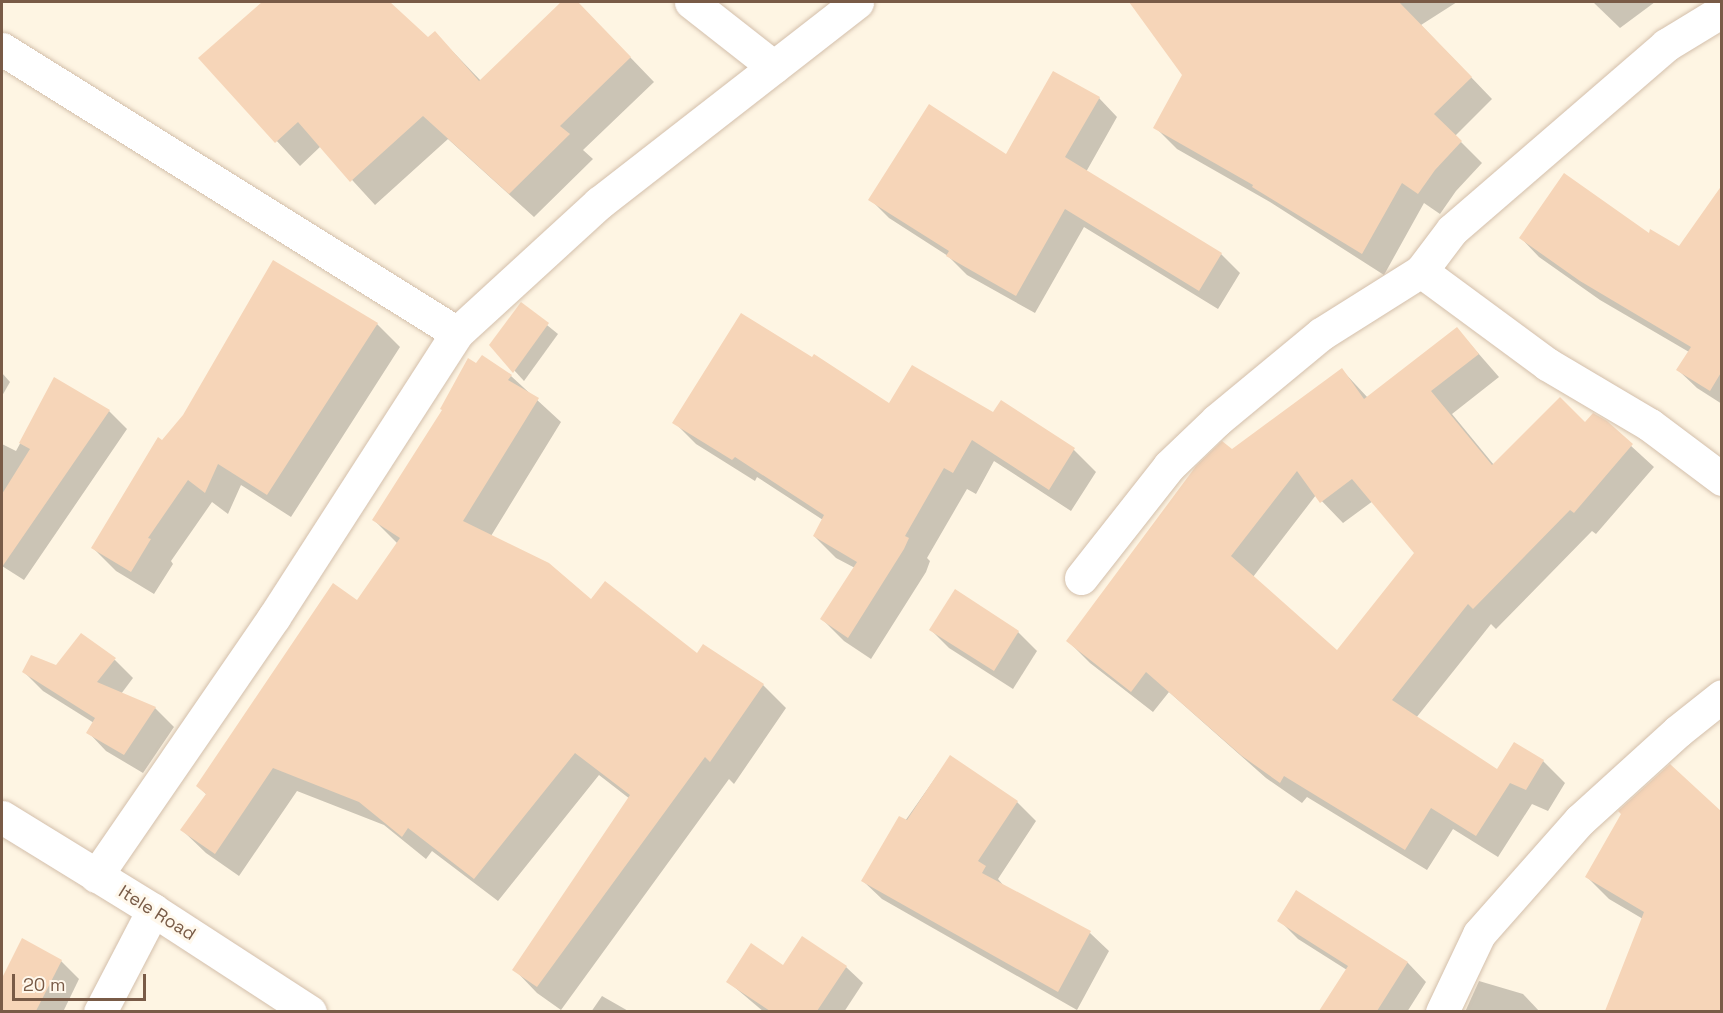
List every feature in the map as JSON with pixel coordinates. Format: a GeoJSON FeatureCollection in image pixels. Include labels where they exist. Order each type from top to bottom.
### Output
{"type":"FeatureCollection","features":[{"type":"Feature","properties":{"kind":"street"},"geometry":{"type":"LineString","coordinates":[[691,2],[774,67]]}},
{"type":"Feature","properties":{"kind":"street"},"geometry":{"type":"LineString","coordinates":[[96,876],[274,617],[457,333],[599,203],[857,2]]}},
{"type":"Feature","properties":{"kind":"street"},"geometry":{"type":"LineString","coordinates":[[1081,578],[1169,466],[1217,420],[1321,334],[1421,271],[1452,230],[1666,45],[1722,11]]}},
{"type":"Feature","properties":{"kind":"street"},"geometry":{"type":"LineString","coordinates":[[2,49],[457,333]]}},
{"type":"Feature","properties":{"kind":"street"},"geometry":{"type":"LineString","coordinates":[[1421,271],[1547,364],[1650,425],[1722,479]]}},
{"type":"Feature","properties":{"kind":"street"},"geometry":{"type":"LineString","coordinates":[[1442,1011],[1479,934],[1580,820],[1678,731],[1722,696]]}},
{"type":"Feature","properties":{"kind":"street","name":"Itele Road"},"geometry":{"type":"LineString","coordinates":[[2,817],[310,1011]]}},
{"type":"Feature","properties":{"kind":"street"},"geometry":{"type":"LineString","coordinates":[[100,1011],[153,910]]}},
{"type":"Feature","properties":{"kind":"building"},"geometry":{"type":"Polygon","coordinates":[[[262,2],[390,2],[428,37],[435,31],[479,81],[561,2],[578,2],[631,57],[560,126],[570,134],[509,194],[423,116],[350,182],[298,122],[275,143],[198,58],[262,2]]]}},
{"type":"Feature","properties":{"kind":"building"},"geometry":{"type":"Polygon","coordinates":[[[1129,2],[1399,2],[1472,77],[1434,114],[1462,141],[1435,170],[1418,194],[1402,183],[1362,254],[1252,187],[1253,185],[1153,128],[1182,75],[1129,2]]]}},
{"type":"Feature","properties":{"kind":"building"},"geometry":{"type":"Polygon","coordinates":[[[1053,71],[1100,97],[1065,157],[1222,253],[1199,291],[1065,209],[1016,296],[946,256],[949,251],[868,200],[929,104],[1006,154],[1053,71]]]}},
{"type":"Feature","properties":{"kind":"building"},"geometry":{"type":"Polygon","coordinates":[[[1564,173],[1649,233],[1650,229],[1679,246],[1722,185],[1722,371],[1710,391],[1676,370],[1691,347],[1580,281],[1519,238],[1564,173]]]}},
{"type":"Feature","properties":{"kind":"building"},"geometry":{"type":"Polygon","coordinates":[[[273,260],[378,323],[267,495],[218,464],[205,493],[188,480],[148,538],[151,539],[131,572],[91,548],[158,437],[162,440],[183,415],[273,260]]]}},
{"type":"Feature","properties":{"kind":"building"},"geometry":{"type":"Polygon","coordinates":[[[521,302],[549,323],[513,373],[489,345],[521,302]]]}},
{"type":"Feature","properties":{"kind":"building"},"geometry":{"type":"Polygon","coordinates":[[[741,313],[812,357],[814,354],[889,403],[912,365],[993,412],[1001,400],[1075,448],[1049,490],[972,440],[953,473],[944,468],[905,536],[909,538],[904,549],[848,638],[820,619],[857,562],[813,536],[824,515],[735,457],[732,460],[672,423],[741,313]]]}},
{"type":"Feature","properties":{"kind":"building"},"geometry":{"type":"Polygon","coordinates":[[[1457,327],[1479,354],[1431,391],[1492,465],[1560,397],[1585,422],[1593,413],[1607,421],[1633,444],[1574,513],[1570,510],[1473,609],[1468,604],[1392,700],[1497,769],[1514,742],[1544,760],[1526,790],[1510,783],[1476,836],[1431,808],[1405,850],[1284,776],[1280,783],[1242,756],[1146,672],[1131,692],[1066,641],[1196,466],[1222,441],[1232,449],[1342,368],[1364,399],[1457,327]],[[1297,471],[1231,556],[1337,650],[1414,553],[1352,479],[1320,503],[1297,471]]]}},
{"type":"Feature","properties":{"kind":"building"},"geometry":{"type":"Polygon","coordinates":[[[482,355],[512,375],[508,380],[539,398],[463,521],[549,563],[591,599],[605,581],[697,653],[703,644],[764,684],[710,762],[705,757],[537,987],[512,970],[630,795],[575,753],[474,879],[408,828],[402,837],[359,802],[273,768],[215,854],[180,830],[206,794],[196,786],[333,583],[357,600],[400,538],[372,520],[442,410],[440,409],[468,358],[476,363],[482,355]]]}},
{"type":"Feature","properties":{"kind":"building"},"geometry":{"type":"Polygon","coordinates":[[[54,377],[110,410],[2,567],[2,494],[30,449],[19,443],[54,377]]]}},
{"type":"Feature","properties":{"kind":"building"},"geometry":{"type":"Polygon","coordinates":[[[955,589],[1019,631],[994,671],[929,630],[955,589]]]}},
{"type":"Feature","properties":{"kind":"building"},"geometry":{"type":"Polygon","coordinates":[[[81,633],[116,658],[97,682],[156,707],[124,755],[86,733],[95,718],[22,672],[31,655],[56,665],[81,633]]]}},
{"type":"Feature","properties":{"kind":"building"},"geometry":{"type":"Polygon","coordinates":[[[950,755],[1018,801],[978,861],[986,866],[982,873],[1091,931],[1058,992],[861,881],[899,816],[907,820],[950,755]]]}},
{"type":"Feature","properties":{"kind":"building"},"geometry":{"type":"Polygon","coordinates":[[[1670,764],[1722,812],[1722,1011],[1605,1011],[1644,912],[1585,877],[1621,814],[1618,811],[1670,764]]]}},
{"type":"Feature","properties":{"kind":"building"},"geometry":{"type":"Polygon","coordinates":[[[1296,890],[1408,962],[1377,1011],[1319,1011],[1348,966],[1277,921],[1296,890]]]}},
{"type":"Feature","properties":{"kind":"building"},"geometry":{"type":"Polygon","coordinates":[[[802,936],[847,966],[817,1011],[770,1011],[726,982],[751,943],[783,965],[802,936]]]}},
{"type":"Feature","properties":{"kind":"building"},"geometry":{"type":"Polygon","coordinates":[[[22,938],[62,960],[36,1011],[2,1011],[2,978],[22,938]]]}}]}
